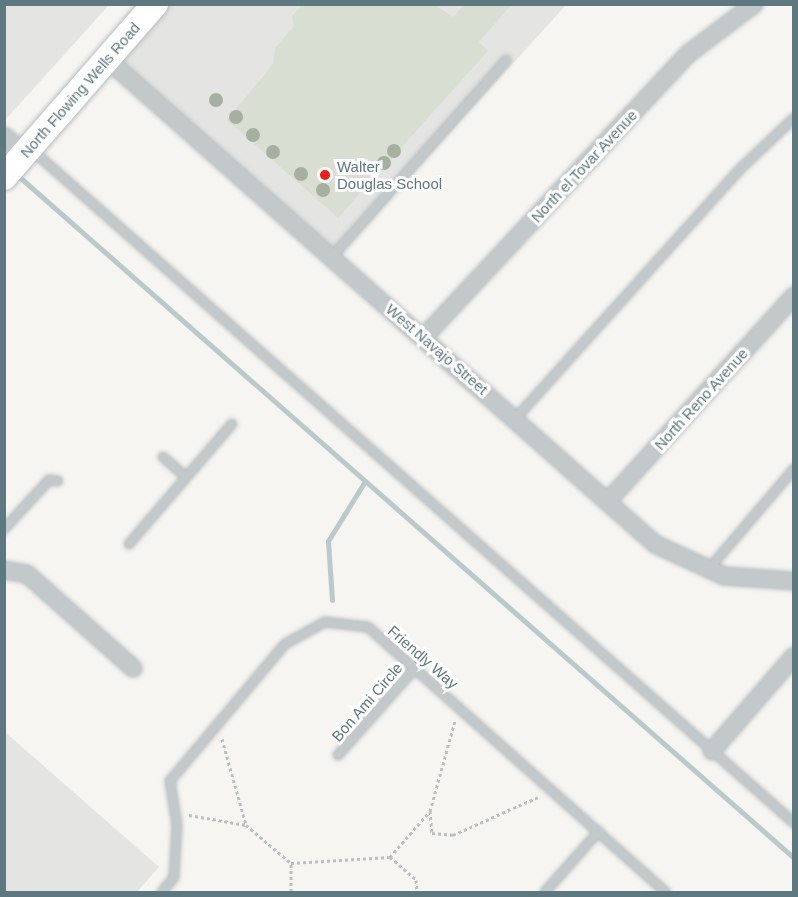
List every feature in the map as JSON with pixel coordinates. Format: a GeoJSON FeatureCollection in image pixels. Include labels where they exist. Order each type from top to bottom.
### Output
{"type":"FeatureCollection","features":[{"type":"Feature","properties":{"kind":"main road","name":"North Flowing Wells Road"},"geometry":{"type":"LineString","coordinates":[[4,177],[155,4]]}},
{"type":"Feature","properties":{"kind":"street","name":"North el Tovar Avenue"},"geometry":{"type":"LineString","coordinates":[[424,337],[688,54],[754,4]]}},
{"type":"Feature","properties":{"kind":"street","name":"West Navajo Street"},"geometry":{"type":"LineString","coordinates":[[107,59],[424,337],[655,544],[708,570],[794,581]]}},
{"type":"Feature","properties":{"kind":"street"},"geometry":{"type":"LineString","coordinates":[[4,136],[25,152]]}},
{"type":"Feature","properties":{"kind":"street","name":"North Reno Avenue"},"geometry":{"type":"LineString","coordinates":[[608,501],[794,296]]}},
{"type":"Feature","properties":{"kind":"street"},"geometry":{"type":"LineString","coordinates":[[4,570],[27,574],[133,668]]}},
{"type":"Feature","properties":{"kind":"street"},"geometry":{"type":"LineString","coordinates":[[712,751],[794,656]]}},
{"type":"Feature","properties":{"kind":"lane"},"geometry":{"type":"LineString","coordinates":[[332,257],[506,60]]}},
{"type":"Feature","properties":{"kind":"lane"},"geometry":{"type":"LineString","coordinates":[[515,419],[738,171],[794,118]]}},
{"type":"Feature","properties":{"kind":"lane"},"geometry":{"type":"LineString","coordinates":[[25,152],[794,823]]}},
{"type":"Feature","properties":{"kind":"lane"},"geometry":{"type":"LineString","coordinates":[[129,544],[232,424]]}},
{"type":"Feature","properties":{"kind":"lane"},"geometry":{"type":"LineString","coordinates":[[163,457],[186,477]]}},
{"type":"Feature","properties":{"kind":"lane"},"geometry":{"type":"LineString","coordinates":[[708,570],[794,469]]}},
{"type":"Feature","properties":{"kind":"lane"},"geometry":{"type":"LineString","coordinates":[[4,529],[49,480],[58,481]]}},
{"type":"Feature","properties":{"kind":"lane","name":"Friendly Way"},"geometry":{"type":"LineString","coordinates":[[162,892],[174,877],[174,813],[170,780],[217,721],[285,644],[325,622],[368,627],[416,667],[665,892]]}},
{"type":"Feature","properties":{"kind":"lane","name":"Bon Ami Circle"},"geometry":{"type":"LineString","coordinates":[[338,755],[416,667]]}},
{"type":"Feature","properties":{"kind":"lane"},"geometry":{"type":"LineString","coordinates":[[545,892],[599,831]]}},
{"type":"Feature","properties":{"kind":"path"},"geometry":{"type":"LineString","coordinates":[[459,706],[430,812],[432,833],[453,835],[553,790]]}},
{"type":"Feature","properties":{"kind":"path"},"geometry":{"type":"LineString","coordinates":[[217,721],[246,825]]}},
{"type":"Feature","properties":{"kind":"path"},"geometry":{"type":"LineString","coordinates":[[174,813],[246,825],[291,864],[390,857],[430,812]]}},
{"type":"Feature","properties":{"kind":"path"},"geometry":{"type":"LineString","coordinates":[[390,857],[416,880],[417,892]]}},
{"type":"Feature","properties":{"kind":"path"},"geometry":{"type":"LineString","coordinates":[[291,864],[291,892]]}},
{"type":"Feature","properties":{"kind":"shaded area"},"geometry":{"type":"Polygon","coordinates":[[[5,4],[109,5],[7,118],[4,116],[5,4]]]}},
{"type":"Feature","properties":{"kind":"shaded area","name":"Walter Douglas School"},"geometry":{"type":"Polygon","coordinates":[[[156,5],[566,5],[335,260],[107,59],[156,5]]]}},
{"type":"Feature","properties":{"kind":"shaded area"},"geometry":{"type":"Polygon","coordinates":[[[302,5],[435,5],[453,17],[464,5],[511,5],[479,42],[488,51],[338,218],[227,120],[273,64],[275,48],[294,26],[292,16],[302,5]]]}},
{"type":"Feature","properties":{"kind":"shaded area"},"geometry":{"type":"Polygon","coordinates":[[[5,732],[159,867],[137,892],[5,892],[5,732]]]}},
{"type":"Feature","properties":{"kind":"waterway"},"geometry":{"type":"LineString","coordinates":[[16,174],[794,858]]}},
{"type":"Feature","properties":{"kind":"waterway"},"geometry":{"type":"LineString","coordinates":[[332,600],[328,541],[365,481]]}},
{"type":"Feature","properties":{"kind":"place","name":"Walter Douglas School"},"geometry":{"type":"Point","coordinates":[325,175]}}]}
